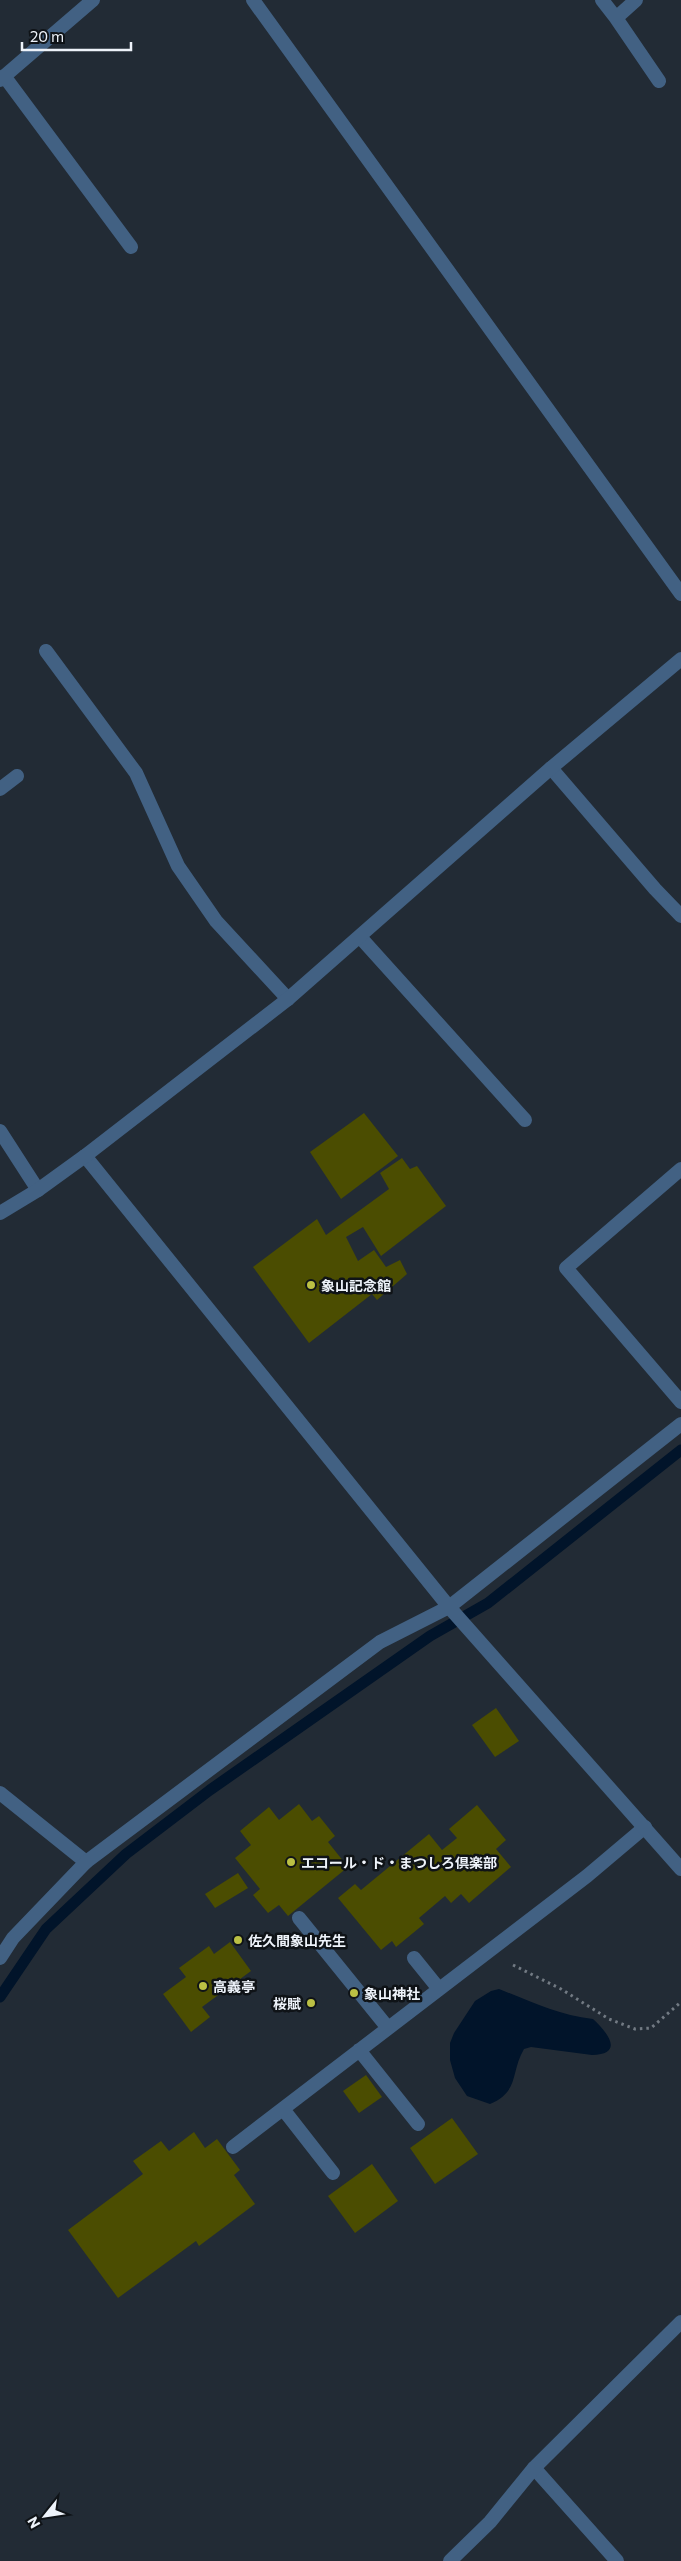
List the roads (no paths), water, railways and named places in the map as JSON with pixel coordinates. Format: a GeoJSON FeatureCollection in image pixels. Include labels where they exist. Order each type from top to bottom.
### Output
{"type":"FeatureCollection","features":[{"type":"Feature","properties":{"kind":"street"},"geometry":{"type":"LineString","coordinates":[[93,0],[2,78],[131,247]]}},
{"type":"Feature","properties":{"kind":"street"},"geometry":{"type":"LineString","coordinates":[[253,0],[681,594]]}},
{"type":"Feature","properties":{"kind":"street"},"geometry":{"type":"LineString","coordinates":[[602,0],[659,82]]}},
{"type":"Feature","properties":{"kind":"street"},"geometry":{"type":"LineString","coordinates":[[616,18],[636,0]]}},
{"type":"Feature","properties":{"kind":"street"},"geometry":{"type":"LineString","coordinates":[[46,651],[136,773],[178,866],[216,922],[288,999]]}},
{"type":"Feature","properties":{"kind":"street"},"geometry":{"type":"LineString","coordinates":[[0,1213],[38,1190],[85,1156],[288,999],[551,768],[681,659]]}},
{"type":"Feature","properties":{"kind":"street"},"geometry":{"type":"LineString","coordinates":[[551,768],[655,889],[681,916]]}},
{"type":"Feature","properties":{"kind":"street"},"geometry":{"type":"LineString","coordinates":[[0,789],[17,776]]}},
{"type":"Feature","properties":{"kind":"street"},"geometry":{"type":"LineString","coordinates":[[360,937],[525,1120]]}},
{"type":"Feature","properties":{"kind":"street"},"geometry":{"type":"LineString","coordinates":[[0,1131],[38,1190]]}},
{"type":"Feature","properties":{"kind":"street"},"geometry":{"type":"LineString","coordinates":[[85,1156],[449,1607],[681,1869]]}},
{"type":"Feature","properties":{"kind":"street"},"geometry":{"type":"LineString","coordinates":[[681,1169],[566,1268],[681,1402]]}},
{"type":"Feature","properties":{"kind":"street"},"geometry":{"type":"LineString","coordinates":[[0,1958],[14,1938],[86,1862],[380,1642],[449,1607],[681,1424]]}},
{"type":"Feature","properties":{"kind":"street"},"geometry":{"type":"LineString","coordinates":[[0,1792],[86,1862]]}},
{"type":"Feature","properties":{"kind":"street"},"geometry":{"type":"LineString","coordinates":[[232,2147],[490,1950],[645,1827]]}},
{"type":"Feature","properties":{"kind":"street"},"geometry":{"type":"LineString","coordinates":[[299,1918],[388,2028]]}},
{"type":"Feature","properties":{"kind":"street"},"geometry":{"type":"LineString","coordinates":[[414,1958],[439,1989]]}},
{"type":"Feature","properties":{"kind":"street"},"geometry":{"type":"LineString","coordinates":[[359,2050],[418,2124]]}},
{"type":"Feature","properties":{"kind":"street"},"geometry":{"type":"LineString","coordinates":[[283,2109],[333,2173]]}},
{"type":"Feature","properties":{"kind":"street"},"geometry":{"type":"LineString","coordinates":[[450,2561],[490,2522],[534,2468],[681,2322]]}},
{"type":"Feature","properties":{"kind":"street"},"geometry":{"type":"LineString","coordinates":[[534,2468],[616,2561]]}},
{"type":"Feature","properties":{"kind":"water"},"geometry":{"type":"Polygon","coordinates":[[[499,1989],[557,2011],[593,2019],[607,2035],[611,2046],[608,2051],[602,2054],[592,2055],[531,2047],[524,2049],[513,2081],[500,2099],[490,2104],[467,2096],[455,2078],[450,2060],[450,2043],[454,2033],[475,2001],[491,1991],[499,1989]]]}},
{"type":"Feature","properties":{"kind":"waterway"},"geometry":{"type":"LineString","coordinates":[[0,1997],[46,1929],[126,1854],[210,1790],[430,1636],[488,1603],[681,1450]]}},
{"type":"Feature","properties":{"kind":"place","name":"象山記念館"},"geometry":{"type":"Point","coordinates":[311,1285]}},
{"type":"Feature","properties":{"kind":"place","name":"エコール・ド・まつしろ倶楽部"},"geometry":{"type":"Point","coordinates":[291,1862]}},
{"type":"Feature","properties":{"kind":"place","name":"佐久間象山先生"},"geometry":{"type":"Point","coordinates":[238,1940]}},
{"type":"Feature","properties":{"kind":"place","name":"高義亭"},"geometry":{"type":"Point","coordinates":[203,1986]}},
{"type":"Feature","properties":{"kind":"place","name":"象山神社"},"geometry":{"type":"Point","coordinates":[354,1993]}},
{"type":"Feature","properties":{"kind":"place","name":"桜賦"},"geometry":{"type":"Point","coordinates":[311,2003]}}]}
